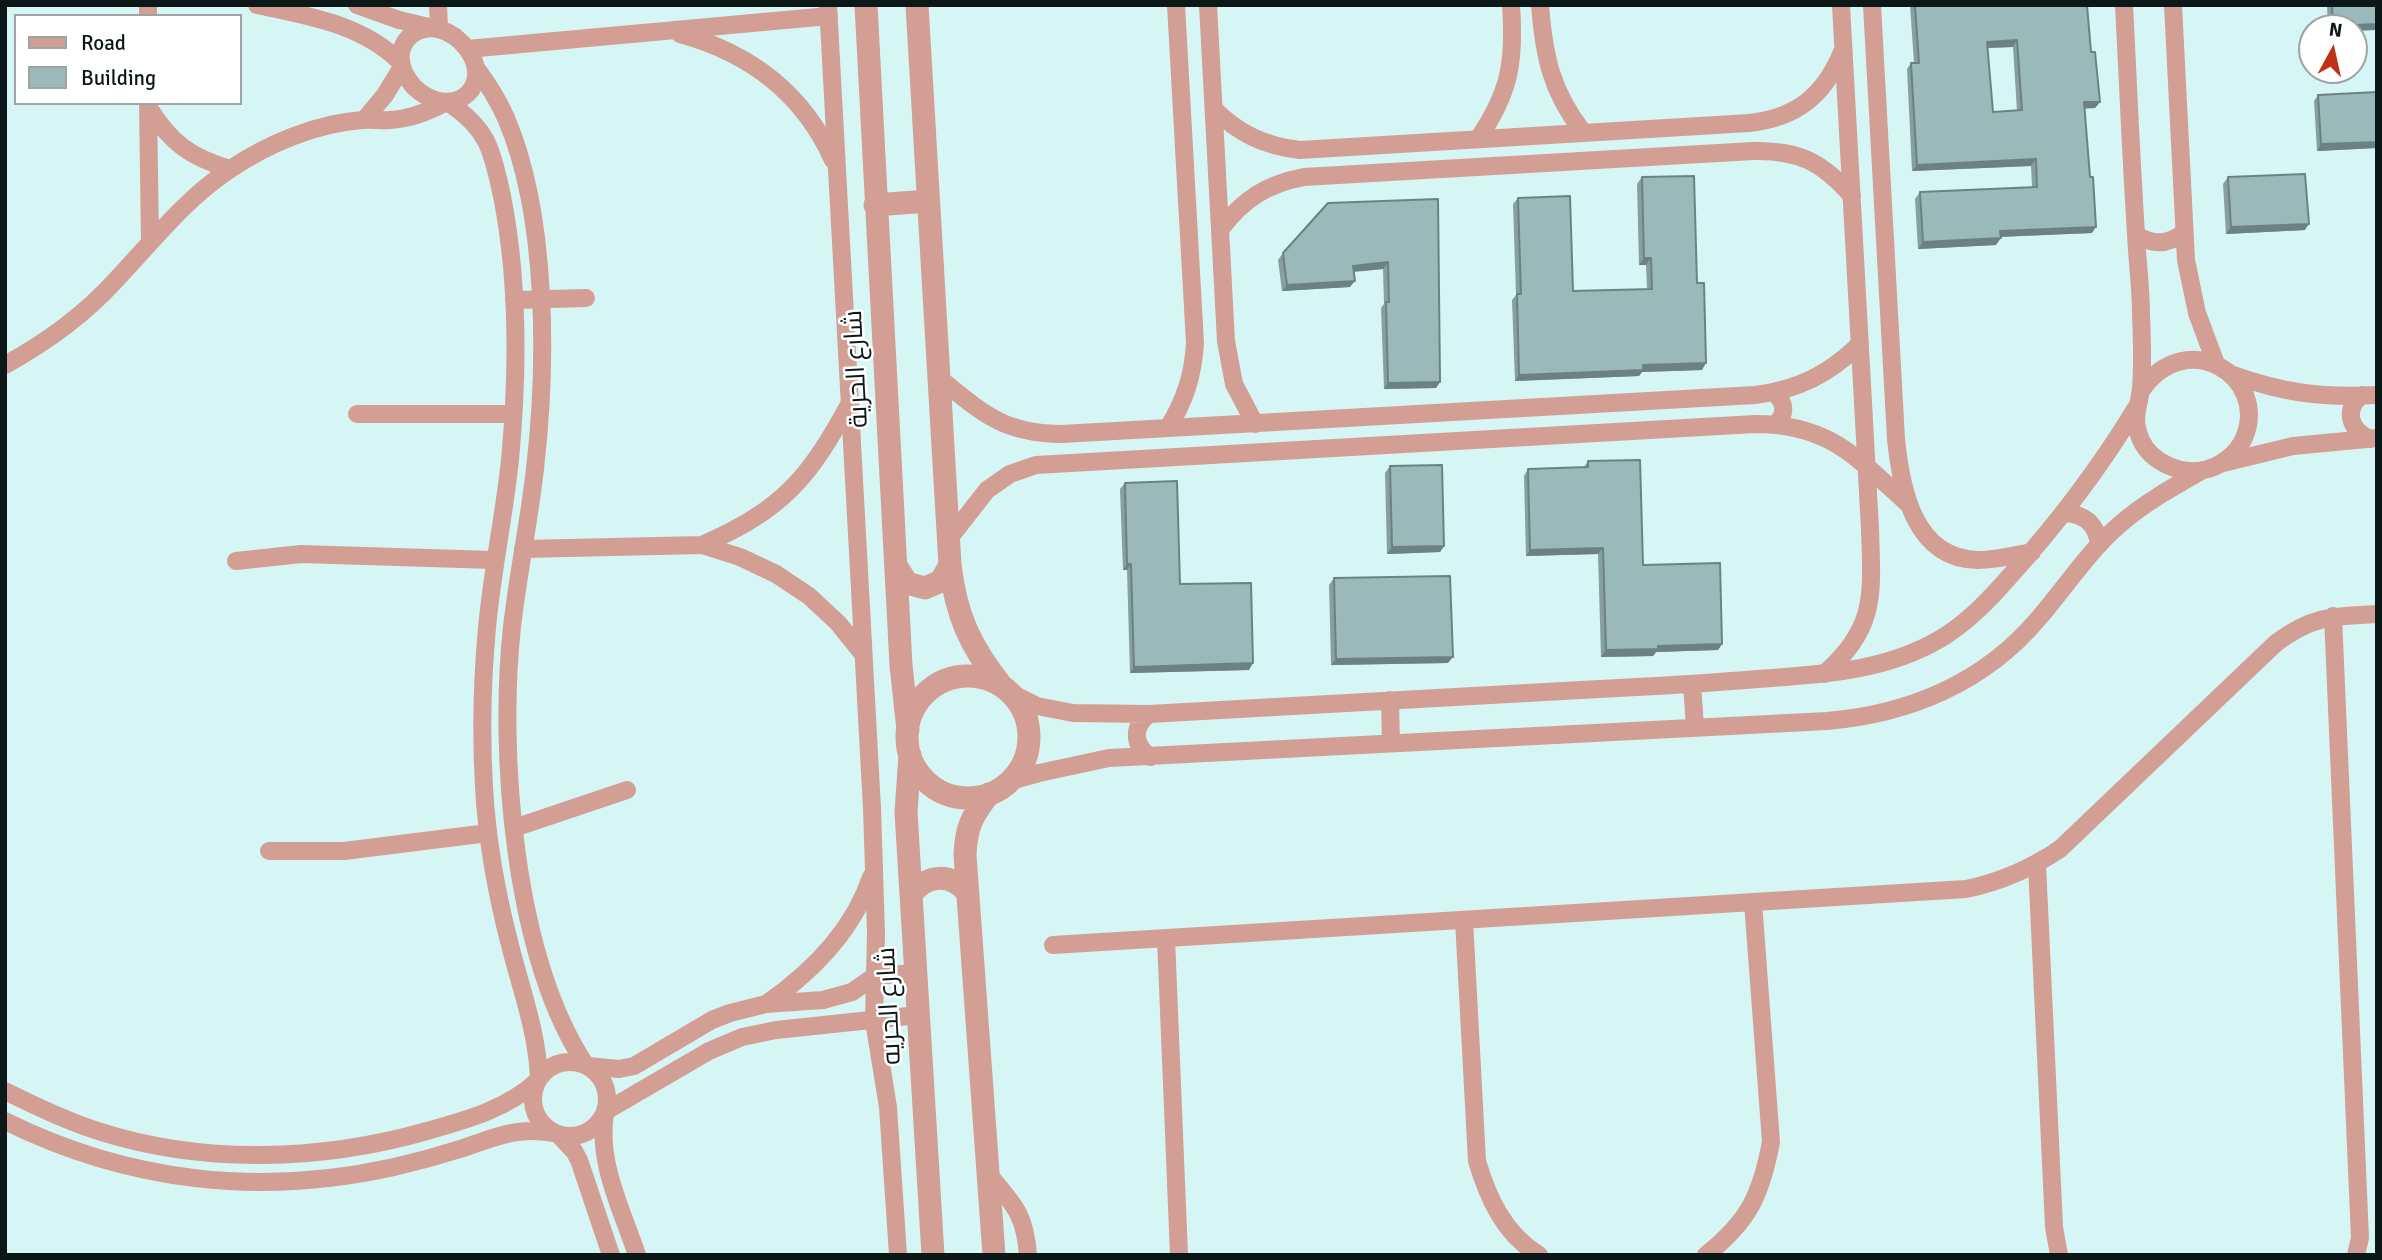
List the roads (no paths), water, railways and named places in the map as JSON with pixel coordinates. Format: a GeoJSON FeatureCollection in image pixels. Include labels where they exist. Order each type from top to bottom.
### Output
{"type":"FeatureCollection","features":[{"type":"Feature","properties":{"kind":"street"},"geometry":{"type":"LineString","coordinates":[[257,5],[324,21],[364,34],[378,42],[402,65],[407,79],[416,89],[464,113],[486,141],[492,158],[505,214],[514,300],[513,414],[504,507],[494,560],[486,630],[484,790],[489,840],[503,917],[536,1041],[538,1079],[533,1090],[534,1110],[545,1127],[567,1142],[579,1160],[611,1255]]}},
{"type":"Feature","properties":{"kind":"street"},"geometry":{"type":"LineString","coordinates":[[357,5],[398,20],[436,28],[457,39],[467,49],[493,93],[507,120],[519,158],[534,228],[540,300],[539,429],[512,629],[508,690],[508,754],[515,836],[544,979],[561,1024],[586,1065],[603,1081],[608,1101],[603,1140],[607,1167],[637,1255]]}},
{"type":"Feature","properties":{"kind":"street"},"geometry":{"type":"LineString","coordinates":[[436,28],[438,5]]}},
{"type":"Feature","properties":{"kind":"street","name":"شارع الحرية"},"geometry":{"type":"LineString","coordinates":[[866,5],[901,665],[908,730]]}},
{"type":"Feature","properties":{"kind":"street"},"geometry":{"type":"LineString","coordinates":[[917,5],[952,584],[969,639],[984,663],[1025,713],[1030,737],[1025,761],[1010,781]]}},
{"type":"Feature","properties":{"kind":"street"},"geometry":{"type":"LineString","coordinates":[[1168,428],[1189,388],[1195,343],[1177,5]]}},
{"type":"Feature","properties":{"kind":"street"},"geometry":{"type":"LineString","coordinates":[[1208,5],[1226,341],[1234,384],[1255,424]]}},
{"type":"Feature","properties":{"kind":"street"},"geometry":{"type":"LineString","coordinates":[[1478,139],[1495,114],[1507,86],[1512,56],[1511,5]]}},
{"type":"Feature","properties":{"kind":"street"},"geometry":{"type":"LineString","coordinates":[[1540,5],[1549,70],[1568,113],[1583,132]]}},
{"type":"Feature","properties":{"kind":"street"},"geometry":{"type":"LineString","coordinates":[[1824,674],[1844,657],[1857,637],[1867,616],[1871,593],[1841,5]]}},
{"type":"Feature","properties":{"kind":"street"},"geometry":{"type":"LineString","coordinates":[[1872,5],[1896,439],[1907,503],[1927,537],[1941,549],[1958,556],[1977,560],[2032,552]]}},
{"type":"Feature","properties":{"kind":"street"},"geometry":{"type":"LineString","coordinates":[[2124,5],[2141,312],[2136,426],[2142,442],[2153,456],[2176,469],[2211,467],[2292,446],[2373,438]]}},
{"type":"Feature","properties":{"kind":"street"},"geometry":{"type":"LineString","coordinates":[[994,1255],[967,892],[966,834],[975,812],[989,794],[1010,781],[1108,758],[1857,718],[1886,713],[1942,693],[1993,662],[2037,621],[2099,545],[2137,510],[2234,454],[2244,439],[2248,404],[2241,388],[2223,369],[2197,313],[2183,233],[2173,5]]}},
{"type":"Feature","properties":{"kind":"street"},"geometry":{"type":"LineString","coordinates":[[467,49],[670,31],[829,10],[874,867],[874,1021],[888,1107],[898,1255]]}},
{"type":"Feature","properties":{"kind":"street"},"geometry":{"type":"LineString","coordinates":[[1513,27],[1519,35],[1532,37],[1539,32],[1542,24]]}},
{"type":"Feature","properties":{"kind":"street"},"geometry":{"type":"LineString","coordinates":[[363,120],[385,95],[402,65],[405,42],[412,34],[422,29],[436,28]]}},
{"type":"Feature","properties":{"kind":"street"},"geometry":{"type":"LineString","coordinates":[[670,31],[708,41],[744,58],[776,82],[804,111],[826,143],[838,170]]}},
{"type":"Feature","properties":{"kind":"street"},"geometry":{"type":"LineString","coordinates":[[1213,109],[1227,123],[1262,143],[1280,148],[1319,149],[1749,123],[1772,120],[1808,101],[1835,68],[1843,49]]}},
{"type":"Feature","properties":{"kind":"street"},"geometry":{"type":"LineString","coordinates":[[5,365],[28,353],[73,321],[114,283],[183,206],[230,169],[289,139],[335,125],[363,120],[387,121],[428,112],[467,95],[474,88],[476,68]]}},
{"type":"Feature","properties":{"kind":"street"},"geometry":{"type":"LineString","coordinates":[[148,105],[163,130],[181,148],[204,161],[230,169]]}},
{"type":"Feature","properties":{"kind":"street"},"geometry":{"type":"LineString","coordinates":[[148,105],[150,242]]}},
{"type":"Feature","properties":{"kind":"street"},"geometry":{"type":"LineString","coordinates":[[1749,123],[1761,129],[1764,135],[1763,142],[1753,151]]}},
{"type":"Feature","properties":{"kind":"street"},"geometry":{"type":"LineString","coordinates":[[1319,149],[1312,155],[1311,163],[1314,171],[1322,175]]}},
{"type":"Feature","properties":{"kind":"street"},"geometry":{"type":"LineString","coordinates":[[1220,230],[1247,199],[1265,188],[1284,181],[1322,175],[1753,151],[1794,153],[1816,163],[1836,178],[1852,197]]}},
{"type":"Feature","properties":{"kind":"street"},"geometry":{"type":"LineString","coordinates":[[875,205],[928,201]]}},
{"type":"Feature","properties":{"kind":"street"},"geometry":{"type":"LineString","coordinates":[[2136,234],[2145,240],[2165,242],[2183,233]]}},
{"type":"Feature","properties":{"kind":"street"},"geometry":{"type":"LineString","coordinates":[[514,300],[586,298]]}},
{"type":"Feature","properties":{"kind":"street"},"geometry":{"type":"LineString","coordinates":[[1195,343],[1208,351],[1219,349],[1226,341]]}},
{"type":"Feature","properties":{"kind":"street"},"geometry":{"type":"LineString","coordinates":[[939,378],[980,411],[999,422],[1041,434],[1062,434],[1774,393],[1798,387],[1821,376],[1860,344]]}},
{"type":"Feature","properties":{"kind":"street"},"geometry":{"type":"LineString","coordinates":[[989,794],[965,798],[941,791],[922,776],[910,755],[910,718],[922,696],[942,682],[966,676],[990,680],[1037,706],[1073,713],[1149,714],[1692,684],[1824,674],[1886,663],[1941,638],[1988,600],[2064,513],[2102,462],[2151,377],[2165,366],[2181,360],[2199,359],[2262,386],[2295,393],[2328,397],[2369,395]]}},
{"type":"Feature","properties":{"kind":"street"},"geometry":{"type":"LineString","coordinates":[[1774,393],[1784,408],[1776,424]]}},
{"type":"Feature","properties":{"kind":"street"},"geometry":{"type":"LineString","coordinates":[[2369,395],[2352,406],[2350,419],[2357,431],[2373,438]]}},
{"type":"Feature","properties":{"kind":"street"},"geometry":{"type":"LineString","coordinates":[[702,545],[748,523],[767,511],[793,488],[816,462],[851,400]]}},
{"type":"Feature","properties":{"kind":"street"},"geometry":{"type":"LineString","coordinates":[[357,414],[513,414]]}},
{"type":"Feature","properties":{"kind":"street"},"geometry":{"type":"LineString","coordinates":[[1363,418],[1366,446]]}},
{"type":"Feature","properties":{"kind":"street"},"geometry":{"type":"LineString","coordinates":[[948,540],[987,490],[1010,474],[1036,465],[1776,424],[1801,428],[1825,437],[1847,450],[1907,503]]}},
{"type":"Feature","properties":{"kind":"street"},"geometry":{"type":"LineString","coordinates":[[1062,434],[1056,442],[1054,452],[1063,463]]}},
{"type":"Feature","properties":{"kind":"street"},"geometry":{"type":"LineString","coordinates":[[2064,513],[2075,513],[2093,525],[2098,534],[2099,545]]}},
{"type":"Feature","properties":{"kind":"street"},"geometry":{"type":"LineString","coordinates":[[523,549],[702,545],[740,557],[776,574],[809,596],[838,623],[863,654]]}},
{"type":"Feature","properties":{"kind":"street"},"geometry":{"type":"LineString","coordinates":[[236,561],[301,554],[494,560]]}},
{"type":"Feature","properties":{"kind":"street"},"geometry":{"type":"LineString","coordinates":[[897,568],[907,583],[925,588],[942,581],[950,565]]}},
{"type":"Feature","properties":{"kind":"street"},"geometry":{"type":"LineString","coordinates":[[1054,945],[1966,889],[2002,880],[2037,865],[2060,849],[2276,643],[2307,624],[2333,616],[2377,614]]}},
{"type":"Feature","properties":{"kind":"street"},"geometry":{"type":"LineString","coordinates":[[2333,616],[2360,1238],[2356,1255]]}},
{"type":"Feature","properties":{"kind":"street"},"geometry":{"type":"LineString","coordinates":[[1692,684],[1695,727]]}},
{"type":"Feature","properties":{"kind":"street"},"geometry":{"type":"LineString","coordinates":[[1390,700],[1391,743]]}},
{"type":"Feature","properties":{"kind":"street"},"geometry":{"type":"LineString","coordinates":[[1149,714],[1138,725],[1136,740],[1144,753],[1151,757]]}},
{"type":"Feature","properties":{"kind":"street","name":"شارع الحريه"},"geometry":{"type":"LineString","coordinates":[[910,755],[906,812],[933,1255]]}},
{"type":"Feature","properties":{"kind":"street"},"geometry":{"type":"LineString","coordinates":[[269,851],[344,851],[515,836],[627,790]]}},
{"type":"Feature","properties":{"kind":"street"},"geometry":{"type":"LineString","coordinates":[[2037,865],[2054,1227],[2059,1255]]}},
{"type":"Feature","properties":{"kind":"street"},"geometry":{"type":"LineString","coordinates":[[766,1004],[790,987],[833,945],[865,894],[874,867]]}},
{"type":"Feature","properties":{"kind":"street"},"geometry":{"type":"LineString","coordinates":[[911,894],[918,886],[939,877],[960,884],[967,892]]}},
{"type":"Feature","properties":{"kind":"street"},"geometry":{"type":"LineString","coordinates":[[1706,1255],[1728,1238],[1750,1210],[1764,1177],[1771,1142],[1753,902]]}},
{"type":"Feature","properties":{"kind":"street"},"geometry":{"type":"LineString","coordinates":[[1464,920],[1477,1161],[1488,1195],[1506,1226],[1539,1255]]}},
{"type":"Feature","properties":{"kind":"street"},"geometry":{"type":"LineString","coordinates":[[1166,938],[1180,1255]]}},
{"type":"Feature","properties":{"kind":"street"},"geometry":{"type":"LineString","coordinates":[[5,1091],[66,1120],[131,1141],[204,1153],[280,1155],[366,1146],[450,1125],[504,1105],[546,1070],[564,1062],[619,1069],[634,1066],[712,1020],[730,1013],[766,1004],[823,1000],[852,992],[875,976],[916,973]]}},
{"type":"Feature","properties":{"kind":"street"},"geometry":{"type":"LineString","coordinates":[[5,1121],[56,1145],[124,1166],[201,1180],[317,1180],[392,1168],[441,1155],[510,1131],[524,1129],[580,1135],[591,1131],[605,1112],[709,1051],[742,1037],[776,1030],[918,1015]]}},
{"type":"Feature","properties":{"kind":"street"},"geometry":{"type":"LineString","coordinates":[[124,1166],[131,1141]]}},
{"type":"Feature","properties":{"kind":"street"},"geometry":{"type":"LineString","coordinates":[[279,1182],[280,1155]]}},
{"type":"Feature","properties":{"kind":"street"},"geometry":{"type":"LineString","coordinates":[[989,1175],[1020,1213],[1025,1226],[1028,1255]]}}]}
